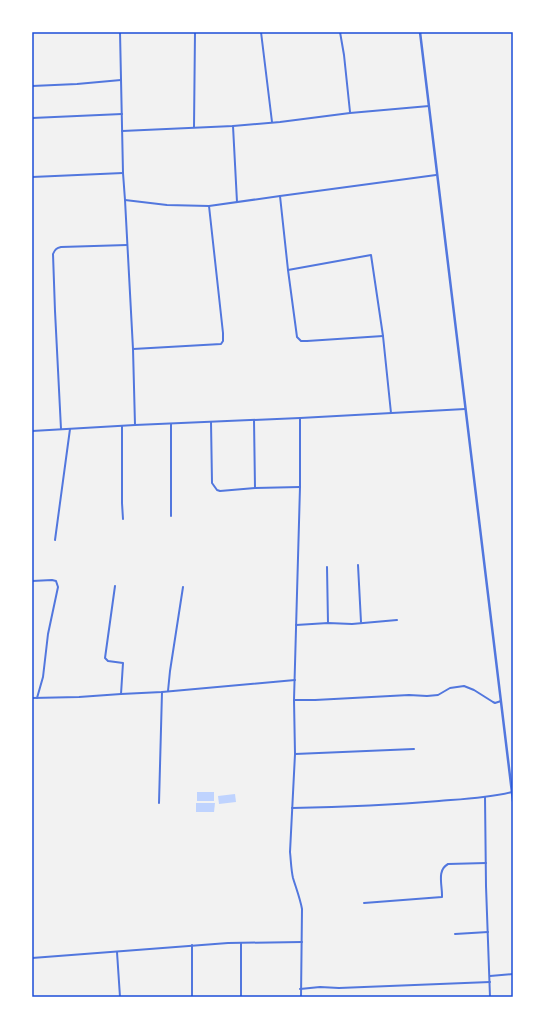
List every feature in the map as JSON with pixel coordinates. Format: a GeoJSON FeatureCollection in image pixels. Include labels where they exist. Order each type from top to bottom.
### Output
{"type":"FeatureCollection","features":[{"type":"Feature","properties":{"kind":"street"},"geometry":{"type":"LineString","coordinates":[[120,32],[123,172],[133,349],[135,425]]}},
{"type":"Feature","properties":{"kind":"street"},"geometry":{"type":"LineString","coordinates":[[194,128],[195,32]]}},
{"type":"Feature","properties":{"kind":"street"},"geometry":{"type":"LineString","coordinates":[[261,32],[272,122]]}},
{"type":"Feature","properties":{"kind":"street"},"geometry":{"type":"LineString","coordinates":[[340,32],[350,113]]}},
{"type":"Feature","properties":{"kind":"street"},"geometry":{"type":"LineString","coordinates":[[420,32],[436,175],[513,801]]}},
{"type":"Feature","properties":{"kind":"street"},"geometry":{"type":"LineString","coordinates":[[32,86],[121,80]]}},
{"type":"Feature","properties":{"kind":"street"},"geometry":{"type":"LineString","coordinates":[[122,130],[232,126],[428,106]]}},
{"type":"Feature","properties":{"kind":"street"},"geometry":{"type":"LineString","coordinates":[[32,118],[122,114]]}},
{"type":"Feature","properties":{"kind":"street"},"geometry":{"type":"LineString","coordinates":[[232,126],[237,202]]}},
{"type":"Feature","properties":{"kind":"street"},"geometry":{"type":"LineString","coordinates":[[32,177],[123,172]]}},
{"type":"Feature","properties":{"kind":"street"},"geometry":{"type":"LineString","coordinates":[[125,200],[167,205],[208,206],[436,175]]}},
{"type":"Feature","properties":{"kind":"street"},"geometry":{"type":"LineString","coordinates":[[280,196],[297,337],[301,341],[307,341],[383,336]]}},
{"type":"Feature","properties":{"kind":"street"},"geometry":{"type":"LineString","coordinates":[[133,349],[221,344],[223,341],[208,206]]}},
{"type":"Feature","properties":{"kind":"street"},"geometry":{"type":"LineString","coordinates":[[61,429],[53,254],[58,248],[127,245]]}},
{"type":"Feature","properties":{"kind":"street"},"geometry":{"type":"LineString","coordinates":[[288,270],[371,255],[383,336],[391,413]]}},
{"type":"Feature","properties":{"kind":"street"},"geometry":{"type":"LineString","coordinates":[[32,431],[465,409]]}},
{"type":"Feature","properties":{"kind":"street"},"geometry":{"type":"LineString","coordinates":[[300,418],[300,486],[294,680],[295,754],[290,852],[293,876],[302,909],[301,997]]}},
{"type":"Feature","properties":{"kind":"street"},"geometry":{"type":"LineString","coordinates":[[254,420],[255,488]]}},
{"type":"Feature","properties":{"kind":"street"},"geometry":{"type":"LineString","coordinates":[[211,422],[212,483],[217,490],[300,486]]}},
{"type":"Feature","properties":{"kind":"street"},"geometry":{"type":"LineString","coordinates":[[171,424],[171,516]]}},
{"type":"Feature","properties":{"kind":"street"},"geometry":{"type":"LineString","coordinates":[[122,426],[123,518]]}},
{"type":"Feature","properties":{"kind":"street"},"geometry":{"type":"LineString","coordinates":[[55,540],[70,429]]}},
{"type":"Feature","properties":{"kind":"street"},"geometry":{"type":"LineString","coordinates":[[358,565],[361,622]]}},
{"type":"Feature","properties":{"kind":"street"},"geometry":{"type":"LineString","coordinates":[[327,567],[328,623]]}},
{"type":"Feature","properties":{"kind":"street"},"geometry":{"type":"LineString","coordinates":[[32,581],[52,580],[56,581],[58,587],[48,634],[43,677],[37,698]]}},
{"type":"Feature","properties":{"kind":"street"},"geometry":{"type":"LineString","coordinates":[[114,586],[105,658],[123,663],[122,694]]}},
{"type":"Feature","properties":{"kind":"street"},"geometry":{"type":"LineString","coordinates":[[168,691],[183,587]]}},
{"type":"Feature","properties":{"kind":"street"},"geometry":{"type":"LineString","coordinates":[[296,625],[328,623],[352,624],[397,620]]}},
{"type":"Feature","properties":{"kind":"street"},"geometry":{"type":"LineString","coordinates":[[32,698],[162,692],[294,680]]}},
{"type":"Feature","properties":{"kind":"street"},"geometry":{"type":"LineString","coordinates":[[294,700],[409,695],[427,696],[438,695],[450,688],[464,686],[474,690],[495,703],[501,701]]}},
{"type":"Feature","properties":{"kind":"street"},"geometry":{"type":"LineString","coordinates":[[159,803],[162,692]]}},
{"type":"Feature","properties":{"kind":"street"},"geometry":{"type":"LineString","coordinates":[[295,754],[414,749]]}},
{"type":"Feature","properties":{"kind":"street"},"geometry":{"type":"LineString","coordinates":[[292,808],[406,804],[494,797],[512,792]]}},
{"type":"Feature","properties":{"kind":"street"},"geometry":{"type":"LineString","coordinates":[[485,797],[490,997]]}},
{"type":"Feature","properties":{"kind":"street"},"geometry":{"type":"LineString","coordinates":[[364,903],[442,897],[441,872],[444,866],[448,864],[486,863]]}},
{"type":"Feature","properties":{"kind":"street"},"geometry":{"type":"LineString","coordinates":[[455,934],[488,932]]}},
{"type":"Feature","properties":{"kind":"street"},"geometry":{"type":"LineString","coordinates":[[32,958],[228,942],[302,942]]}},
{"type":"Feature","properties":{"kind":"street"},"geometry":{"type":"LineString","coordinates":[[241,943],[241,997]]}},
{"type":"Feature","properties":{"kind":"street"},"geometry":{"type":"LineString","coordinates":[[192,945],[192,997]]}},
{"type":"Feature","properties":{"kind":"street"},"geometry":{"type":"LineString","coordinates":[[117,952],[120,997]]}},
{"type":"Feature","properties":{"kind":"street"},"geometry":{"type":"LineString","coordinates":[[490,976],[513,974]]}},
{"type":"Feature","properties":{"kind":"street"},"geometry":{"type":"LineString","coordinates":[[300,989],[320,987],[339,988],[490,982]]}},
{"type":"Feature","properties":{"kind":"water"},"geometry":{"type":"Polygon","coordinates":[[[197,792],[214,792],[214,801],[197,801],[197,792]]]}},
{"type":"Feature","properties":{"kind":"water"},"geometry":{"type":"Polygon","coordinates":[[[235,794],[236,802],[219,804],[218,796],[235,794]]]}},
{"type":"Feature","properties":{"kind":"water"},"geometry":{"type":"Polygon","coordinates":[[[196,803],[215,803],[214,812],[196,812],[196,803]]]}}]}
